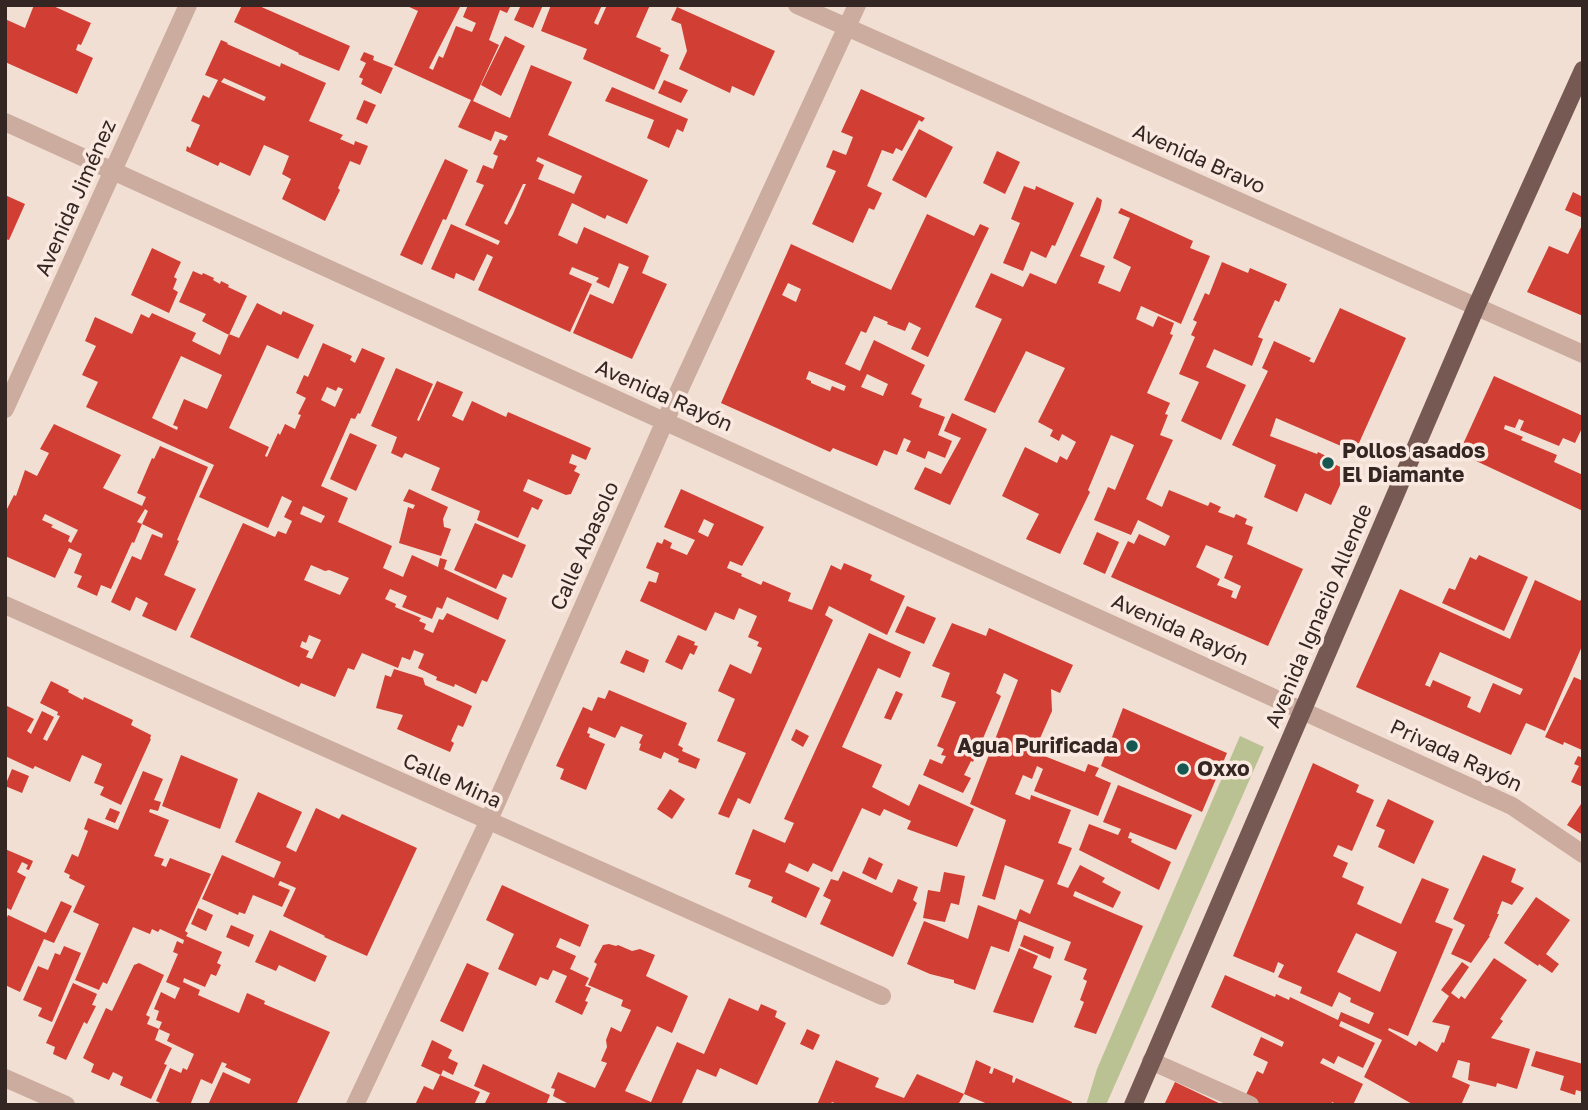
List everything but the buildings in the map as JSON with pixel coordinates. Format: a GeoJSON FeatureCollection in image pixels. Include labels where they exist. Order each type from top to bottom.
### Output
{"type":"FeatureCollection","features":[{"type":"Feature","properties":{"kind":"main road","name":"Avenida Ignacio Allende"},"geometry":{"type":"LineString","coordinates":[[1133,1105],[1476,307],[1583,70]]}},
{"type":"Feature","properties":{"kind":"street","name":"Avenida Jiménez"},"geometry":{"type":"LineString","coordinates":[[5,409],[188,5]]}},
{"type":"Feature","properties":{"kind":"street","name":"Avenida Bravo"},"geometry":{"type":"LineString","coordinates":[[797,5],[1583,354]]}},
{"type":"Feature","properties":{"kind":"street","name":"Calle Abasolo"},"geometry":{"type":"LineString","coordinates":[[355,1105],[488,822],[665,421],[857,5]]}},
{"type":"Feature","properties":{"kind":"street","name":"Avenida Rayón"},"geometry":{"type":"LineString","coordinates":[[5,122],[1303,710]]}},
{"type":"Feature","properties":{"kind":"street","name":"Calle Mina"},"geometry":{"type":"LineString","coordinates":[[5,605],[882,996]]}},
{"type":"Feature","properties":{"kind":"street","name":"Privada Rayón"},"geometry":{"type":"LineString","coordinates":[[1303,710],[1512,806],[1583,854]]}},
{"type":"Feature","properties":{"kind":"street"},"geometry":{"type":"LineString","coordinates":[[1151,1061],[1250,1105]]}},
{"type":"Feature","properties":{"kind":"street"},"geometry":{"type":"LineString","coordinates":[[5,1078],[66,1105]]}},
{"type":"Feature","properties":{"kind":"green space"},"geometry":{"type":"Polygon","coordinates":[[[1240,736],[1264,747],[1106,1105],[1086,1105],[1097,1069],[1240,736]]]}},
{"type":"Feature","properties":{"kind":"place","name":"Pollos asados El Diamante"},"geometry":{"type":"Point","coordinates":[1328,463]}},
{"type":"Feature","properties":{"kind":"place","name":"Agua Purificada"},"geometry":{"type":"Point","coordinates":[1132,746]}},
{"type":"Feature","properties":{"kind":"place","name":"Oxxo"},"geometry":{"type":"Point","coordinates":[1183,769]}}]}
